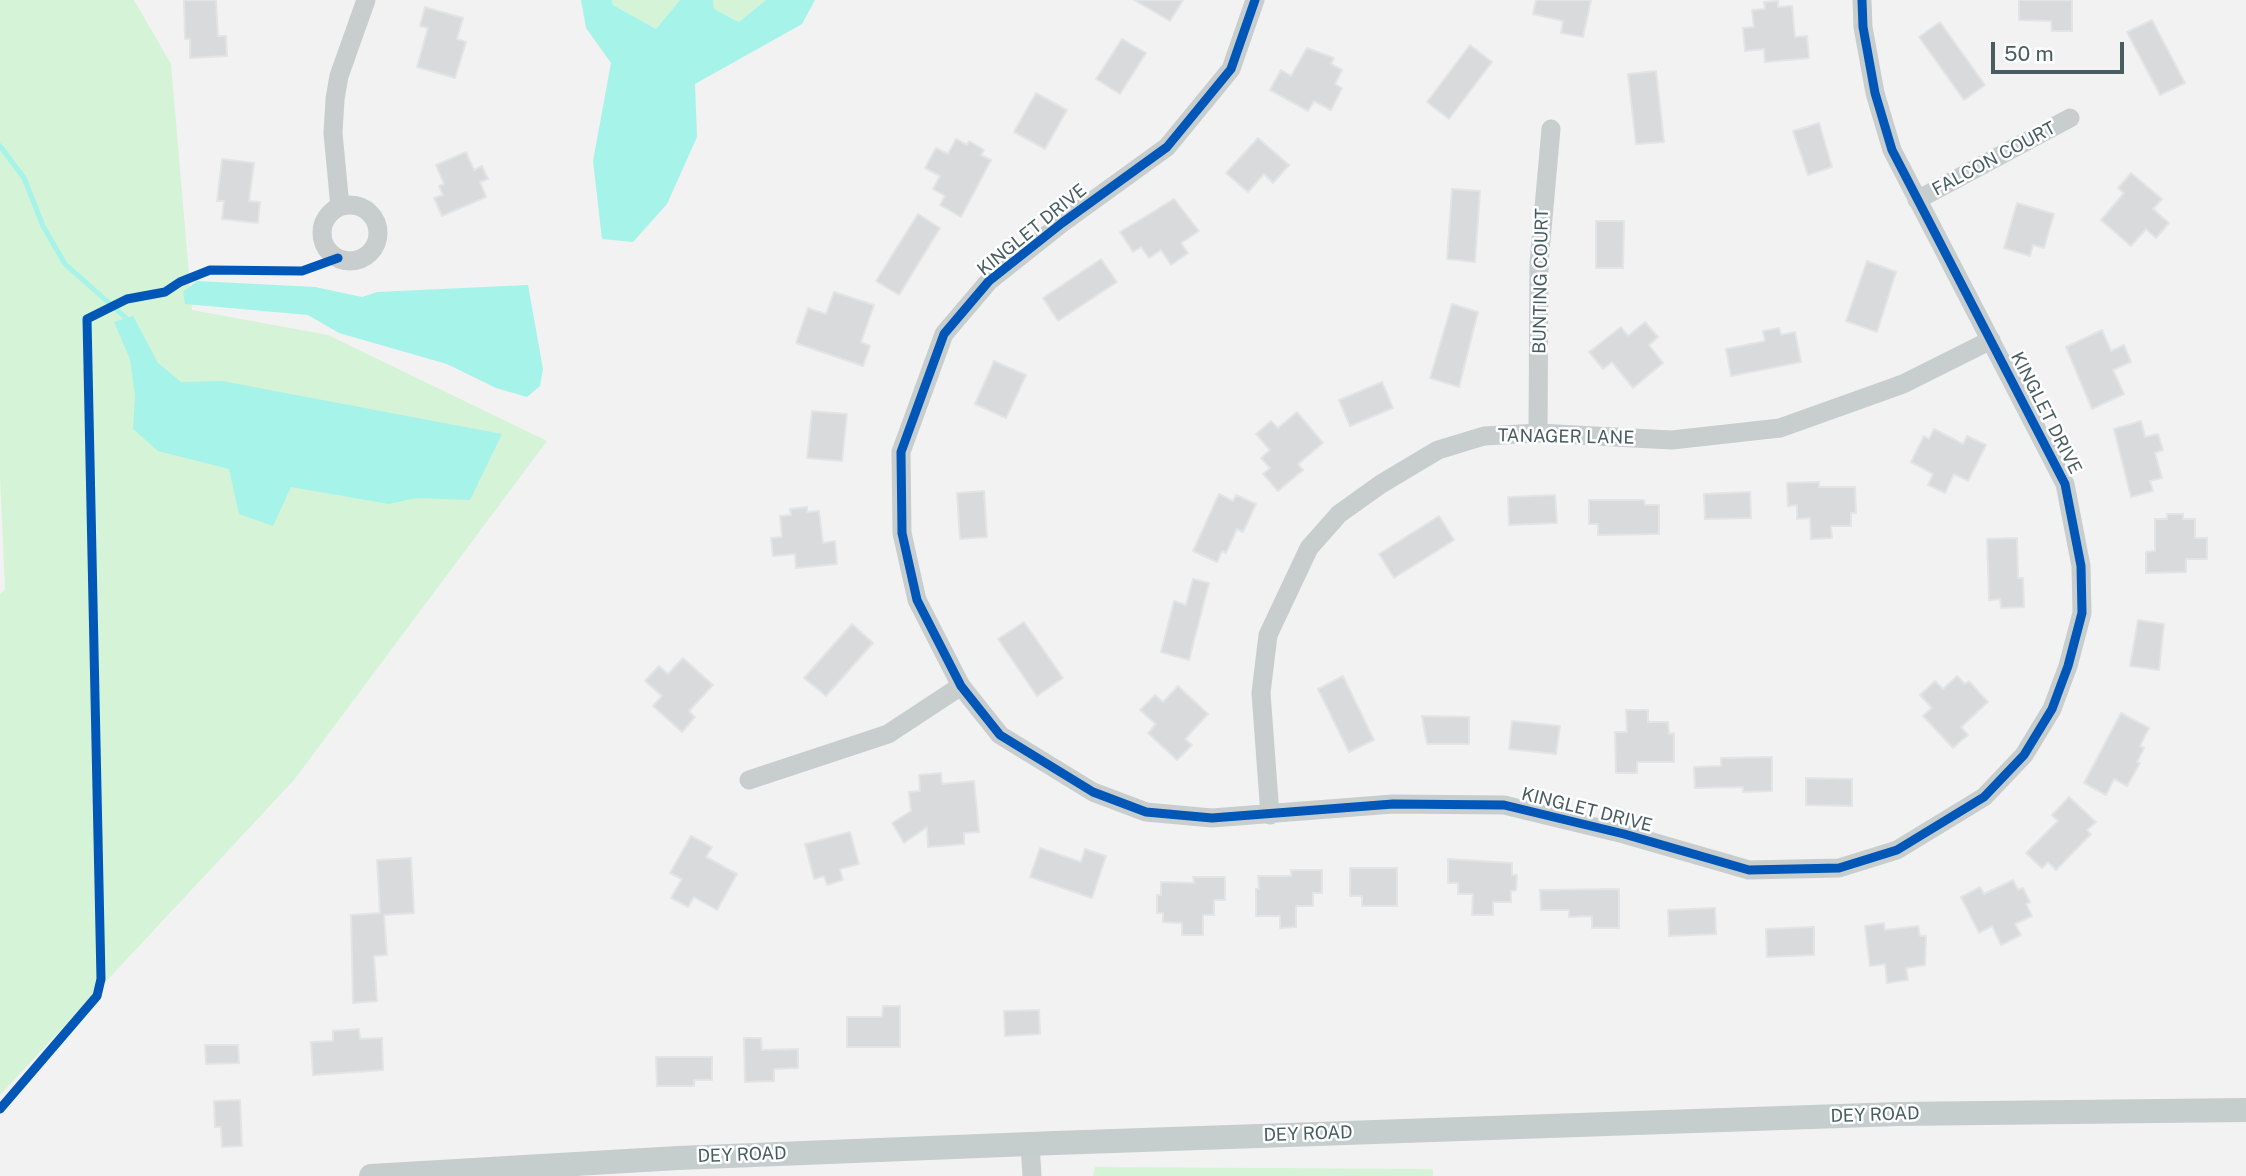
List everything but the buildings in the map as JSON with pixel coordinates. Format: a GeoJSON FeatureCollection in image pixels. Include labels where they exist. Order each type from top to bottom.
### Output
{"type":"FeatureCollection","features":[{"type":"Feature","properties":{"kind":"main road","name":"DEY ROAD"},"geometry":{"type":"LineString","coordinates":[[371,1176],[678,1158],[1030,1144],[1898,1114],[2246,1110]]}},
{"type":"Feature","properties":{"kind":"street"},"geometry":{"type":"LineString","coordinates":[[340,207],[333,133],[335,99],[339,76],[366,0]]}},
{"type":"Feature","properties":{"kind":"street","name":"KINGLET DRIVE"},"geometry":{"type":"LineString","coordinates":[[1255,0],[1231,69],[1167,147],[1062,223],[989,281],[944,334],[901,452],[902,533],[917,600],[961,686],[1000,735],[1093,792],[1146,812],[1212,818],[1270,816],[1394,804],[1504,805],[1625,834],[1749,870],[1839,868],[1897,850],[1984,797],[2024,755],[2052,709],[2068,666],[2082,613],[2081,566],[2065,484],[1892,150],[1875,93],[1863,27],[1862,0]]}},
{"type":"Feature","properties":{"kind":"street","name":"FALCON COURT"},"geometry":{"type":"LineString","coordinates":[[1917,200],[2070,118]]}},
{"type":"Feature","properties":{"kind":"street","name":"BUNTING COURT"},"geometry":{"type":"LineString","coordinates":[[1538,433],[1539,263],[1551,129]]}},
{"type":"Feature","properties":{"kind":"street","name":"TANAGER LANE"},"geometry":{"type":"LineString","coordinates":[[1270,816],[1261,693],[1268,635],[1310,548],[1339,514],[1438,450],[1485,436],[1538,433],[1672,440],[1780,428],[1903,384],[1991,340]]}},
{"type":"Feature","properties":{"kind":"street"},"geometry":{"type":"LineString","coordinates":[[749,780],[888,734],[961,686]]}},
{"type":"Feature","properties":{"kind":"street"},"geometry":{"type":"LineString","coordinates":[[1030,1144],[1032,1176]]}},
{"type":"Feature","properties":{"kind":"green space"},"geometry":{"type":"Polygon","coordinates":[[[0,0],[134,0],[171,64],[192,310],[328,335],[547,441],[294,780],[0,1095],[0,594],[5,589],[0,476],[0,0]]]}},
{"type":"Feature","properties":{"kind":"green space"},"geometry":{"type":"Polygon","coordinates":[[[612,0],[680,0],[656,29],[613,5],[612,0]]]}},
{"type":"Feature","properties":{"kind":"green space"},"geometry":{"type":"Polygon","coordinates":[[[713,0],[766,0],[739,22],[714,9],[713,0]]]}},
{"type":"Feature","properties":{"kind":"green space"},"geometry":{"type":"Polygon","coordinates":[[[1095,1167],[1433,1169],[1433,1176],[1093,1176],[1095,1167]]]}},
{"type":"Feature","properties":{"kind":"water"},"geometry":{"type":"Polygon","coordinates":[[[581,0],[612,0],[613,5],[656,29],[680,0],[713,0],[714,9],[739,22],[766,0],[815,0],[802,24],[695,84],[697,137],[667,204],[633,242],[602,239],[593,161],[611,63],[586,28],[581,0]]]}},
{"type":"Feature","properties":{"kind":"water"},"geometry":{"type":"Polygon","coordinates":[[[197,281],[315,287],[362,297],[377,292],[528,285],[543,369],[540,386],[527,397],[496,388],[447,364],[339,333],[308,315],[185,304],[183,292],[197,281]]]}},
{"type":"Feature","properties":{"kind":"water"},"geometry":{"type":"Polygon","coordinates":[[[133,316],[158,363],[181,382],[222,381],[502,434],[470,500],[416,498],[389,504],[291,487],[273,526],[239,514],[229,469],[158,451],[133,429],[135,396],[130,359],[114,322],[133,316]]]}},
{"type":"Feature","properties":{"kind":"waterway"},"geometry":{"type":"LineString","coordinates":[[0,146],[24,178],[43,226],[65,264],[126,318]]}},
{"type":"Feature","properties":{"kind":"cycle path"},"geometry":{"type":"LineString","coordinates":[[1255,0],[1231,69],[1167,147],[1062,223],[989,281],[944,334],[901,452],[902,533],[917,600],[961,686],[1000,735],[1093,792],[1146,812],[1212,818],[1393,804],[1504,805],[1624,834],[1749,870],[1839,868],[1897,850],[1984,797],[2024,755],[2052,709],[2068,666],[2082,613],[2081,566],[2065,484],[1892,150],[1875,93],[1863,27],[1862,0]]}},
{"type":"Feature","properties":{"kind":"cycle path"},"geometry":{"type":"LineString","coordinates":[[0,1109],[97,996],[101,979],[87,319],[127,299],[165,292],[180,282],[210,270],[302,271],[338,258]]}}]}
